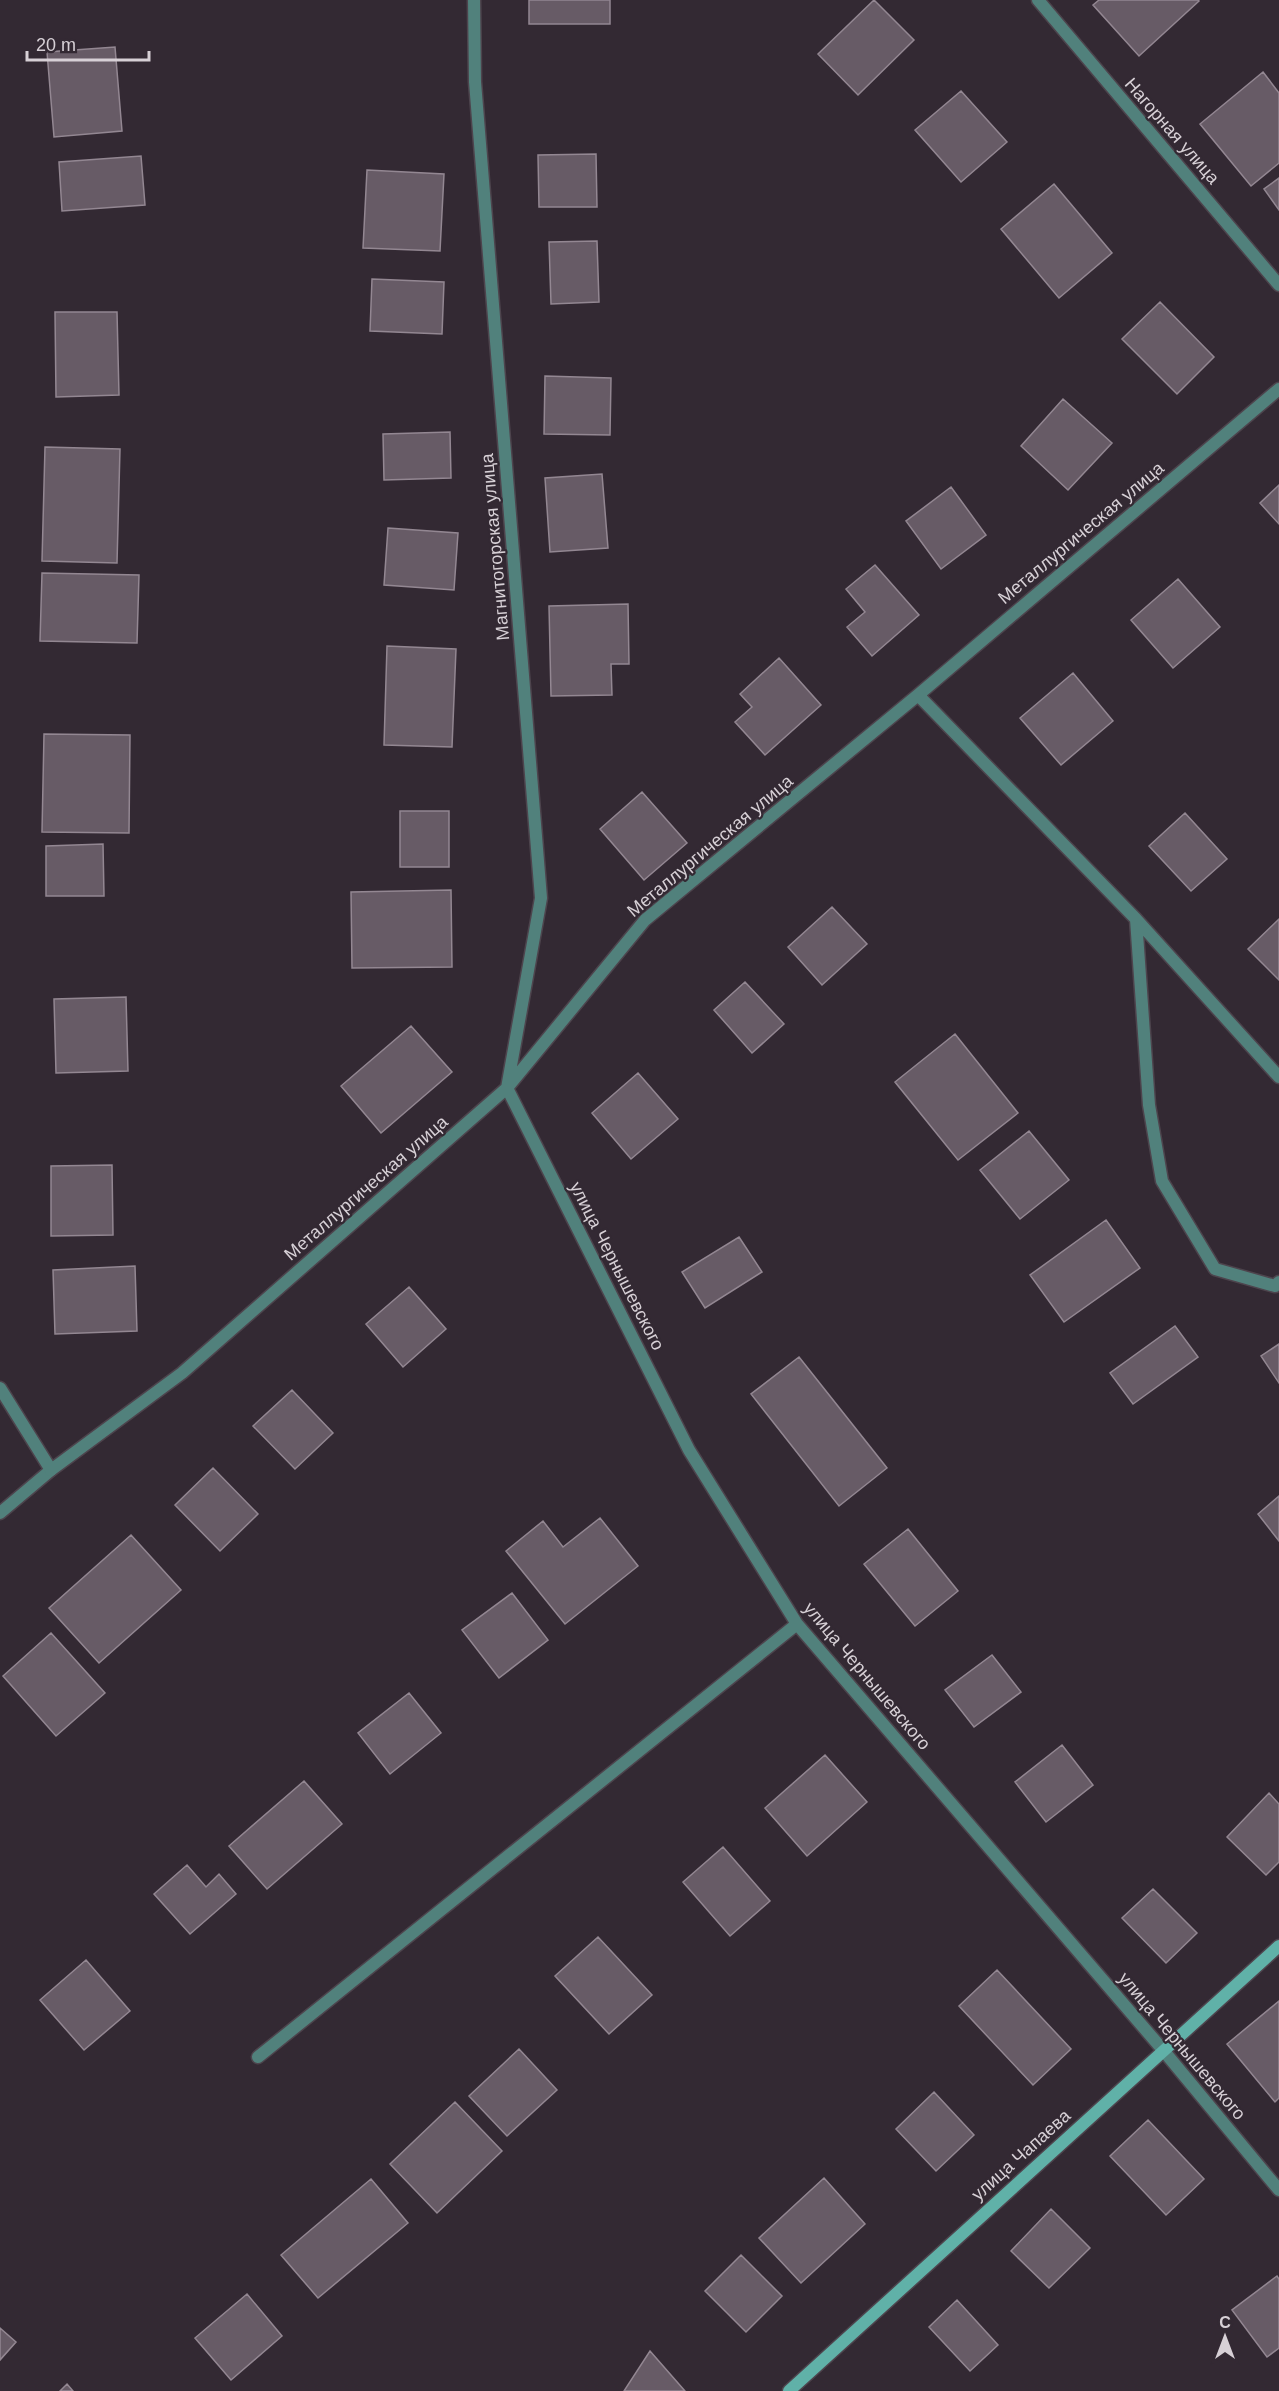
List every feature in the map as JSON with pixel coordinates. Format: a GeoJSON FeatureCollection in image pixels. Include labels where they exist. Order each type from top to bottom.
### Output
{"type":"FeatureCollection","features":[{"type":"Feature","properties":{"kind":"street","name":"Магнитогорская улица"},"geometry":{"type":"LineString","coordinates":[[474,0],[475,82],[542,898],[507,1088]]}},
{"type":"Feature","properties":{"kind":"street","name":"Нагорная улица"},"geometry":{"type":"LineString","coordinates":[[1038,0],[1279,285]]}},
{"type":"Feature","properties":{"kind":"street","name":"Металлургическая улица"},"geometry":{"type":"LineString","coordinates":[[0,1514],[51,1470],[182,1373],[507,1088],[645,921],[918,695],[1279,389]]}},
{"type":"Feature","properties":{"kind":"street"},"geometry":{"type":"LineString","coordinates":[[918,695],[1136,919],[1279,1077]]}},
{"type":"Feature","properties":{"kind":"street"},"geometry":{"type":"LineString","coordinates":[[1136,919],[1149,1105],[1162,1181],[1215,1269],[1275,1286],[1279,1282]]}},
{"type":"Feature","properties":{"kind":"street","name":"улица Чернышевского"},"geometry":{"type":"LineString","coordinates":[[507,1088],[689,1450],[797,1624],[1163,2050],[1279,2190]]}},
{"type":"Feature","properties":{"kind":"street"},"geometry":{"type":"LineString","coordinates":[[0,1388],[51,1470]]}},
{"type":"Feature","properties":{"kind":"street"},"geometry":{"type":"LineString","coordinates":[[258,2057],[797,1624]]}},
{"type":"Feature","properties":{"kind":"street","name":"улица Чапаева"},"geometry":{"type":"LineString","coordinates":[[789,2391],[1279,1946]]}},
{"type":"Feature","properties":{"kind":"building"},"geometry":{"type":"Polygon","coordinates":[[[529,0],[610,0],[610,24],[529,24],[529,0]]]}},
{"type":"Feature","properties":{"kind":"building"},"geometry":{"type":"Polygon","coordinates":[[[874,0],[914,40],[858,95],[818,54],[874,0]]]}},
{"type":"Feature","properties":{"kind":"building"},"geometry":{"type":"Polygon","coordinates":[[[1099,0],[1199,1],[1139,56],[1093,5],[1099,0]]]}},
{"type":"Feature","properties":{"kind":"building"},"geometry":{"type":"Polygon","coordinates":[[[115,47],[122,131],[54,137],[47,52],[115,47]]]}},
{"type":"Feature","properties":{"kind":"building"},"geometry":{"type":"Polygon","coordinates":[[[1263,72],[1279,93],[1279,163],[1251,186],[1200,124],[1263,72]]]}},
{"type":"Feature","properties":{"kind":"building"},"geometry":{"type":"Polygon","coordinates":[[[961,91],[1007,142],[961,182],[915,130],[961,91]]]}},
{"type":"Feature","properties":{"kind":"building"},"geometry":{"type":"Polygon","coordinates":[[[596,154],[597,207],[539,207],[538,155],[596,154]]]}},
{"type":"Feature","properties":{"kind":"building"},"geometry":{"type":"Polygon","coordinates":[[[141,156],[145,205],[62,211],[59,162],[141,156]]]}},
{"type":"Feature","properties":{"kind":"building"},"geometry":{"type":"Polygon","coordinates":[[[367,170],[444,174],[440,251],[363,248],[367,170]]]}},
{"type":"Feature","properties":{"kind":"building"},"geometry":{"type":"Polygon","coordinates":[[[1279,178],[1279,210],[1264,189],[1279,178]]]}},
{"type":"Feature","properties":{"kind":"building"},"geometry":{"type":"Polygon","coordinates":[[[1054,184],[1112,253],[1059,298],[1001,229],[1054,184]]]}},
{"type":"Feature","properties":{"kind":"building"},"geometry":{"type":"Polygon","coordinates":[[[597,241],[599,302],[551,304],[549,242],[597,241]]]}},
{"type":"Feature","properties":{"kind":"building"},"geometry":{"type":"Polygon","coordinates":[[[372,279],[444,282],[442,334],[370,331],[372,279]]]}},
{"type":"Feature","properties":{"kind":"building"},"geometry":{"type":"Polygon","coordinates":[[[1160,302],[1214,357],[1177,394],[1122,339],[1160,302]]]}},
{"type":"Feature","properties":{"kind":"building"},"geometry":{"type":"Polygon","coordinates":[[[55,312],[117,312],[119,395],[56,397],[55,312]]]}},
{"type":"Feature","properties":{"kind":"building"},"geometry":{"type":"Polygon","coordinates":[[[545,376],[611,378],[610,435],[544,434],[545,376]]]}},
{"type":"Feature","properties":{"kind":"building"},"geometry":{"type":"Polygon","coordinates":[[[1063,399],[1112,443],[1068,490],[1021,446],[1063,399]]]}},
{"type":"Feature","properties":{"kind":"building"},"geometry":{"type":"Polygon","coordinates":[[[450,432],[451,478],[384,480],[383,434],[450,432]]]}},
{"type":"Feature","properties":{"kind":"building"},"geometry":{"type":"Polygon","coordinates":[[[45,447],[120,449],[117,563],[42,561],[45,447]]]}},
{"type":"Feature","properties":{"kind":"building"},"geometry":{"type":"Polygon","coordinates":[[[602,474],[608,548],[550,552],[545,478],[602,474]]]}},
{"type":"Feature","properties":{"kind":"building"},"geometry":{"type":"Polygon","coordinates":[[[1279,485],[1279,524],[1260,503],[1279,485]]]}},
{"type":"Feature","properties":{"kind":"building"},"geometry":{"type":"Polygon","coordinates":[[[951,487],[986,535],[941,569],[906,521],[951,487]]]}},
{"type":"Feature","properties":{"kind":"building"},"geometry":{"type":"Polygon","coordinates":[[[388,528],[458,533],[454,590],[384,585],[388,528]]]}},
{"type":"Feature","properties":{"kind":"building"},"geometry":{"type":"Polygon","coordinates":[[[875,565],[919,615],[872,656],[847,627],[865,612],[846,589],[875,565]]]}},
{"type":"Feature","properties":{"kind":"building"},"geometry":{"type":"Polygon","coordinates":[[[42,573],[139,575],[137,643],[40,641],[42,573]]]}},
{"type":"Feature","properties":{"kind":"building"},"geometry":{"type":"Polygon","coordinates":[[[1178,579],[1220,627],[1173,668],[1131,620],[1178,579]]]}},
{"type":"Feature","properties":{"kind":"building"},"geometry":{"type":"Polygon","coordinates":[[[628,604],[629,664],[611,664],[612,695],[551,696],[549,606],[628,604]]]}},
{"type":"Feature","properties":{"kind":"building"},"geometry":{"type":"Polygon","coordinates":[[[387,646],[456,649],[452,747],[384,745],[387,646]]]}},
{"type":"Feature","properties":{"kind":"building"},"geometry":{"type":"Polygon","coordinates":[[[779,658],[821,705],[765,755],[735,722],[752,707],[740,694],[779,658]]]}},
{"type":"Feature","properties":{"kind":"building"},"geometry":{"type":"Polygon","coordinates":[[[1073,673],[1113,721],[1061,765],[1020,718],[1073,673]]]}},
{"type":"Feature","properties":{"kind":"building"},"geometry":{"type":"Polygon","coordinates":[[[44,734],[130,735],[129,833],[42,832],[44,734]]]}},
{"type":"Feature","properties":{"kind":"building"},"geometry":{"type":"Polygon","coordinates":[[[642,792],[687,843],[644,880],[600,829],[642,792]]]}},
{"type":"Feature","properties":{"kind":"building"},"geometry":{"type":"Polygon","coordinates":[[[400,811],[449,811],[449,867],[400,867],[400,811]]]}},
{"type":"Feature","properties":{"kind":"building"},"geometry":{"type":"Polygon","coordinates":[[[1185,813],[1227,859],[1191,891],[1149,846],[1185,813]]]}},
{"type":"Feature","properties":{"kind":"building"},"geometry":{"type":"Polygon","coordinates":[[[103,844],[104,896],[46,896],[46,846],[103,844]]]}},
{"type":"Feature","properties":{"kind":"building"},"geometry":{"type":"Polygon","coordinates":[[[451,890],[452,967],[352,968],[351,892],[451,890]]]}},
{"type":"Feature","properties":{"kind":"building"},"geometry":{"type":"Polygon","coordinates":[[[832,907],[867,944],[822,985],[788,947],[832,907]]]}},
{"type":"Feature","properties":{"kind":"building"},"geometry":{"type":"Polygon","coordinates":[[[1279,919],[1279,980],[1248,949],[1279,919]]]}},
{"type":"Feature","properties":{"kind":"building"},"geometry":{"type":"Polygon","coordinates":[[[745,982],[784,1024],[752,1053],[714,1010],[745,982]]]}},
{"type":"Feature","properties":{"kind":"building"},"geometry":{"type":"Polygon","coordinates":[[[126,997],[128,1071],[56,1073],[54,999],[126,997]]]}},
{"type":"Feature","properties":{"kind":"building"},"geometry":{"type":"Polygon","coordinates":[[[411,1026],[452,1072],[381,1133],[341,1086],[411,1026]]]}},
{"type":"Feature","properties":{"kind":"building"},"geometry":{"type":"Polygon","coordinates":[[[955,1034],[1018,1113],[958,1160],[895,1082],[955,1034]]]}},
{"type":"Feature","properties":{"kind":"building"},"geometry":{"type":"Polygon","coordinates":[[[638,1073],[678,1119],[631,1159],[592,1113],[638,1073]]]}},
{"type":"Feature","properties":{"kind":"building"},"geometry":{"type":"Polygon","coordinates":[[[1029,1131],[1069,1180],[1020,1219],[980,1170],[1029,1131]]]}},
{"type":"Feature","properties":{"kind":"building"},"geometry":{"type":"Polygon","coordinates":[[[112,1165],[113,1235],[51,1236],[51,1166],[112,1165]]]}},
{"type":"Feature","properties":{"kind":"building"},"geometry":{"type":"Polygon","coordinates":[[[1106,1220],[1140,1268],[1064,1322],[1030,1275],[1106,1220]]]}},
{"type":"Feature","properties":{"kind":"building"},"geometry":{"type":"Polygon","coordinates":[[[739,1237],[762,1272],[705,1308],[682,1272],[739,1237]]]}},
{"type":"Feature","properties":{"kind":"building"},"geometry":{"type":"Polygon","coordinates":[[[135,1266],[137,1331],[55,1334],[53,1270],[135,1266]]]}},
{"type":"Feature","properties":{"kind":"building"},"geometry":{"type":"Polygon","coordinates":[[[409,1287],[446,1329],[403,1367],[366,1324],[409,1287]]]}},
{"type":"Feature","properties":{"kind":"building"},"geometry":{"type":"Polygon","coordinates":[[[1175,1326],[1198,1357],[1133,1404],[1110,1373],[1175,1326]]]}},
{"type":"Feature","properties":{"kind":"building"},"geometry":{"type":"Polygon","coordinates":[[[1279,1344],[1279,1383],[1261,1356],[1279,1344]]]}},
{"type":"Feature","properties":{"kind":"building"},"geometry":{"type":"Polygon","coordinates":[[[799,1357],[887,1468],[839,1506],[751,1394],[799,1357]]]}},
{"type":"Feature","properties":{"kind":"building"},"geometry":{"type":"Polygon","coordinates":[[[292,1390],[333,1433],[295,1469],[253,1426],[292,1390]]]}},
{"type":"Feature","properties":{"kind":"building"},"geometry":{"type":"Polygon","coordinates":[[[213,1468],[258,1514],[220,1551],[175,1505],[213,1468]]]}},
{"type":"Feature","properties":{"kind":"building"},"geometry":{"type":"Polygon","coordinates":[[[1279,1496],[1279,1541],[1258,1514],[1279,1496]]]}},
{"type":"Feature","properties":{"kind":"building"},"geometry":{"type":"Polygon","coordinates":[[[600,1518],[638,1566],[565,1624],[506,1551],[543,1521],[563,1547],[600,1518]]]}},
{"type":"Feature","properties":{"kind":"building"},"geometry":{"type":"Polygon","coordinates":[[[908,1529],[958,1591],[915,1626],[864,1564],[908,1529]]]}},
{"type":"Feature","properties":{"kind":"building"},"geometry":{"type":"Polygon","coordinates":[[[131,1535],[181,1590],[99,1663],[49,1608],[131,1535]]]}},
{"type":"Feature","properties":{"kind":"building"},"geometry":{"type":"Polygon","coordinates":[[[512,1593],[548,1640],[499,1678],[462,1630],[512,1593]]]}},
{"type":"Feature","properties":{"kind":"building"},"geometry":{"type":"Polygon","coordinates":[[[51,1633],[105,1693],[56,1736],[3,1676],[51,1633]]]}},
{"type":"Feature","properties":{"kind":"building"},"geometry":{"type":"Polygon","coordinates":[[[992,1655],[1021,1692],[974,1727],[945,1690],[992,1655]]]}},
{"type":"Feature","properties":{"kind":"building"},"geometry":{"type":"Polygon","coordinates":[[[409,1693],[441,1733],[390,1774],[358,1733],[409,1693]]]}},
{"type":"Feature","properties":{"kind":"building"},"geometry":{"type":"Polygon","coordinates":[[[1062,1745],[1093,1785],[1046,1822],[1015,1782],[1062,1745]]]}},
{"type":"Feature","properties":{"kind":"building"},"geometry":{"type":"Polygon","coordinates":[[[825,1755],[867,1802],[807,1856],[765,1808],[825,1755]]]}},
{"type":"Feature","properties":{"kind":"building"},"geometry":{"type":"Polygon","coordinates":[[[304,1781],[342,1824],[267,1889],[229,1846],[304,1781]]]}},
{"type":"Feature","properties":{"kind":"building"},"geometry":{"type":"Polygon","coordinates":[[[1269,1793],[1279,1804],[1279,1862],[1266,1875],[1227,1837],[1269,1793]]]}},
{"type":"Feature","properties":{"kind":"building"},"geometry":{"type":"Polygon","coordinates":[[[723,1847],[770,1901],[730,1936],[683,1882],[723,1847]]]}},
{"type":"Feature","properties":{"kind":"building"},"geometry":{"type":"Polygon","coordinates":[[[187,1865],[206,1887],[219,1874],[236,1894],[190,1934],[154,1894],[187,1865]]]}},
{"type":"Feature","properties":{"kind":"building"},"geometry":{"type":"Polygon","coordinates":[[[1153,1889],[1197,1933],[1166,1963],[1122,1918],[1153,1889]]]}},
{"type":"Feature","properties":{"kind":"building"},"geometry":{"type":"Polygon","coordinates":[[[598,1937],[652,1995],[609,2034],[555,1976],[598,1937]]]}},
{"type":"Feature","properties":{"kind":"building"},"geometry":{"type":"Polygon","coordinates":[[[86,1960],[130,2011],[84,2050],[40,2000],[86,1960]]]}},
{"type":"Feature","properties":{"kind":"building"},"geometry":{"type":"Polygon","coordinates":[[[997,1970],[1071,2049],[1033,2085],[959,2006],[997,1970]]]}},
{"type":"Feature","properties":{"kind":"building"},"geometry":{"type":"Polygon","coordinates":[[[1279,2001],[1279,2098],[1275,2102],[1227,2044],[1279,2001]]]}},
{"type":"Feature","properties":{"kind":"building"},"geometry":{"type":"Polygon","coordinates":[[[519,2049],[557,2090],[507,2136],[469,2096],[519,2049]]]}},
{"type":"Feature","properties":{"kind":"building"},"geometry":{"type":"Polygon","coordinates":[[[934,2092],[974,2135],[936,2171],[896,2129],[934,2092]]]}},
{"type":"Feature","properties":{"kind":"building"},"geometry":{"type":"Polygon","coordinates":[[[455,2102],[502,2151],[437,2213],[390,2164],[455,2102]]]}},
{"type":"Feature","properties":{"kind":"building"},"geometry":{"type":"Polygon","coordinates":[[[1148,2120],[1204,2179],[1166,2215],[1110,2156],[1148,2120]]]}},
{"type":"Feature","properties":{"kind":"building"},"geometry":{"type":"Polygon","coordinates":[[[824,2178],[865,2224],[801,2283],[759,2238],[824,2178]]]}},
{"type":"Feature","properties":{"kind":"building"},"geometry":{"type":"Polygon","coordinates":[[[371,2179],[408,2223],[318,2298],[281,2255],[371,2179]]]}},
{"type":"Feature","properties":{"kind":"building"},"geometry":{"type":"Polygon","coordinates":[[[1051,2209],[1090,2248],[1049,2288],[1011,2251],[1051,2209]]]}},
{"type":"Feature","properties":{"kind":"building"},"geometry":{"type":"Polygon","coordinates":[[[741,2255],[782,2296],[746,2332],[705,2291],[741,2255]]]}},
{"type":"Feature","properties":{"kind":"building"},"geometry":{"type":"Polygon","coordinates":[[[1277,2276],[1279,2279],[1279,2348],[1267,2357],[1232,2310],[1277,2276]]]}},
{"type":"Feature","properties":{"kind":"building"},"geometry":{"type":"Polygon","coordinates":[[[247,2294],[282,2336],[231,2380],[195,2338],[247,2294]]]}},
{"type":"Feature","properties":{"kind":"building"},"geometry":{"type":"Polygon","coordinates":[[[957,2300],[998,2345],[970,2371],[929,2327],[957,2300]]]}},
{"type":"Feature","properties":{"kind":"building"},"geometry":{"type":"Polygon","coordinates":[[[0,2328],[16,2342],[0,2360],[0,2328]]]}},
{"type":"Feature","properties":{"kind":"building"},"geometry":{"type":"Polygon","coordinates":[[[650,2351],[685,2391],[624,2391],[650,2351]]]}},
{"type":"Feature","properties":{"kind":"building"},"geometry":{"type":"Polygon","coordinates":[[[67,2384],[73,2391],[60,2391],[67,2384]]]}}]}
